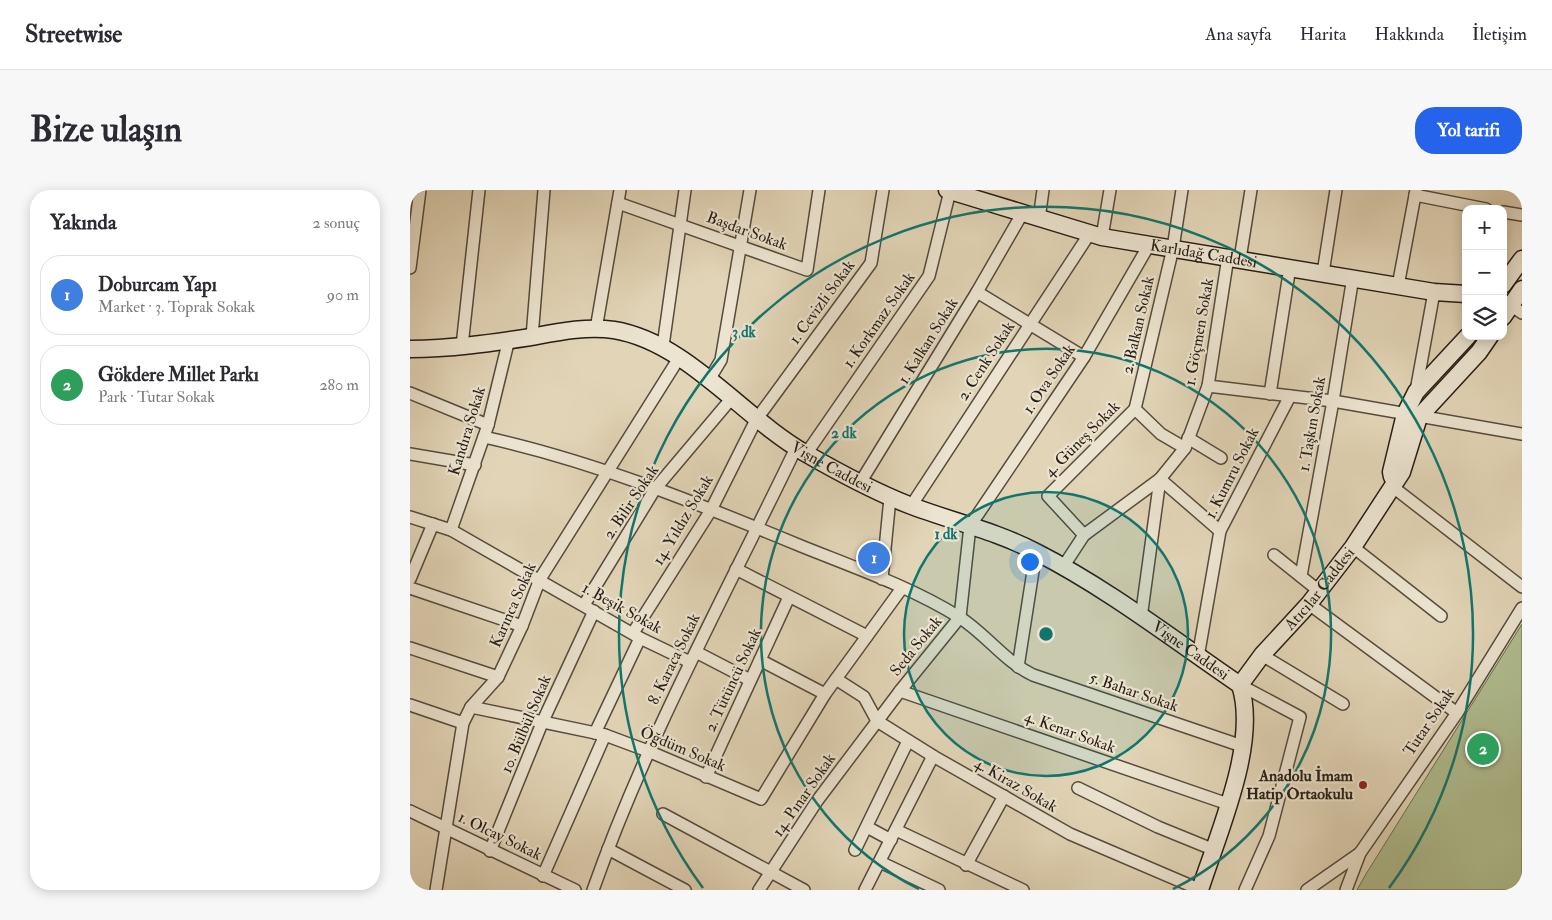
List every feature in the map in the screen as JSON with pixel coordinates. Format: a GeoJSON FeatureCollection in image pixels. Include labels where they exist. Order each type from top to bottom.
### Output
{"type":"FeatureCollection","features":[{"type":"Feature","properties":{"kind":"main road","name":"Karlıdağ Caddesi"},"geometry":{"type":"LineString","coordinates":[[955,191],[1039,219],[1096,235],[1149,246],[1173,248],[1323,272],[1434,292],[1462,294]]}},
{"type":"Feature","properties":{"kind":"main road"},"geometry":{"type":"LineString","coordinates":[[1507,280],[1522,260]]}},
{"type":"Feature","properties":{"kind":"main road","name":"Vişne Caddesi"},"geometry":{"type":"LineString","coordinates":[[410,349],[462,346],[532,337],[565,330],[596,329],[615,330],[663,346],[709,380],[756,420],[801,451],[890,498],[1036,552],[1063,567],[1240,685]]}},
{"type":"Feature","properties":{"kind":"main road","name":"Atıcılar Caddesi"},"geometry":{"type":"LineString","coordinates":[[1240,685],[1262,655],[1314,598],[1353,547],[1393,487],[1402,472],[1416,392],[1464,340]]}},
{"type":"Feature","properties":{"kind":"main road","name":"Atıcılar Caddesi"},"geometry":{"type":"LineString","coordinates":[[1412,415],[1479,352],[1487,340]]}},
{"type":"Feature","properties":{"kind":"main road"},"geometry":{"type":"LineString","coordinates":[[1200,890],[1237,775],[1246,717],[1245,702],[1240,685]]}},
{"type":"Feature","properties":{"kind":"street"},"geometry":{"type":"LineString","coordinates":[[410,268],[420,190]]}},
{"type":"Feature","properties":{"kind":"street"},"geometry":{"type":"LineString","coordinates":[[462,346],[479,190]]}},
{"type":"Feature","properties":{"kind":"street"},"geometry":{"type":"LineString","coordinates":[[532,337],[544,190]]}},
{"type":"Feature","properties":{"kind":"street"},"geometry":{"type":"LineString","coordinates":[[663,346],[686,190]]}},
{"type":"Feature","properties":{"kind":"street"},"geometry":{"type":"LineString","coordinates":[[709,380],[722,360],[750,190]]}},
{"type":"Feature","properties":{"kind":"street","name":"Başdar Sokak"},"geometry":{"type":"LineString","coordinates":[[619,193],[680,225],[808,270],[819,190]]}},
{"type":"Feature","properties":{"kind":"street","name":"1. Cevizli Sokak"},"geometry":{"type":"LineString","coordinates":[[756,420],[871,262],[883,190]]}},
{"type":"Feature","properties":{"kind":"street"},"geometry":{"type":"LineString","coordinates":[[1039,219],[1043,190]]}},
{"type":"Feature","properties":{"kind":"street"},"geometry":{"type":"LineString","coordinates":[[1096,235],[1110,190]]}},
{"type":"Feature","properties":{"kind":"street","name":"2. Balkan Sokak"},"geometry":{"type":"LineString","coordinates":[[1135,409],[1173,248],[1182,190]]}},
{"type":"Feature","properties":{"kind":"street","name":"1. Göçmen Sokak"},"geometry":{"type":"LineString","coordinates":[[1063,567],[1084,535],[1160,479],[1186,443],[1208,386],[1234,258],[1252,190]]}},
{"type":"Feature","properties":{"kind":"street"},"geometry":{"type":"LineString","coordinates":[[1323,272],[1336,190]]}},
{"type":"Feature","properties":{"kind":"street","name":"1. Korkmaz Sokak"},"geometry":{"type":"LineString","coordinates":[[801,451],[929,276],[955,191]]}},
{"type":"Feature","properties":{"kind":"street"},"geometry":{"type":"LineString","coordinates":[[596,329],[619,193]]}},
{"type":"Feature","properties":{"kind":"street"},"geometry":{"type":"LineString","coordinates":[[1398,286],[1416,193],[1468,205]]}},
{"type":"Feature","properties":{"kind":"street"},"geometry":{"type":"LineString","coordinates":[[1507,213],[1522,216]]}},
{"type":"Feature","properties":{"kind":"street","name":"1. Kalkan Sokak"},"geometry":{"type":"LineString","coordinates":[[860,483],[977,292],[1022,214]]}},
{"type":"Feature","properties":{"kind":"street","name":"2. Cenk Sokak"},"geometry":{"type":"LineString","coordinates":[[911,506],[1030,324],[1096,235]]}},
{"type":"Feature","properties":{"kind":"street","name":"1. Ova Sokak"},"geometry":{"type":"LineString","coordinates":[[970,526],[1084,357],[1149,246]]}},
{"type":"Feature","properties":{"kind":"street"},"geometry":{"type":"LineString","coordinates":[[1270,394],[1290,267]]}},
{"type":"Feature","properties":{"kind":"street","name":"1. Taşkın Sokak"},"geometry":{"type":"LineString","coordinates":[[1301,576],[1353,278]]}},
{"type":"Feature","properties":{"kind":"street"},"geometry":{"type":"LineString","coordinates":[[977,292],[1084,357]]}},
{"type":"Feature","properties":{"kind":"street"},"geometry":{"type":"LineString","coordinates":[[1416,392],[1434,292]]}},
{"type":"Feature","properties":{"kind":"street","name":"Kandıra Sokak"},"geometry":{"type":"LineString","coordinates":[[451,530],[488,425],[510,340]]}},
{"type":"Feature","properties":{"kind":"street","name":"Karınca Sokak"},"geometry":{"type":"LineString","coordinates":[[436,890],[463,723],[471,707],[498,678],[522,626],[540,579],[679,358]]}},
{"type":"Feature","properties":{"kind":"street"},"geometry":{"type":"LineString","coordinates":[[1208,386],[1333,401],[1522,434]]}},
{"type":"Feature","properties":{"kind":"street"},"geometry":{"type":"LineString","coordinates":[[410,393],[488,425]]}},
{"type":"Feature","properties":{"kind":"street","name":"1. Kumru Sokak"},"geometry":{"type":"LineString","coordinates":[[1198,656],[1220,531],[1290,396]]}},
{"type":"Feature","properties":{"kind":"street","name":"2. Bilir Sokak"},"geometry":{"type":"LineString","coordinates":[[589,608],[655,489],[731,399]]}},
{"type":"Feature","properties":{"kind":"street"},"geometry":{"type":"LineString","coordinates":[[1135,409],[1160,434],[1220,458]]}},
{"type":"Feature","properties":{"kind":"street","name":"4. Güneş Sokak"},"geometry":{"type":"LineString","coordinates":[[1084,535],[1048,496],[1135,409]]}},
{"type":"Feature","properties":{"kind":"street","name":"14. Yıldız Sokak"},"geometry":{"type":"LineString","coordinates":[[543,876],[637,636],[711,510],[756,420]]}},
{"type":"Feature","properties":{"kind":"street","name":"5. Bahar Sokak"},"geometry":{"type":"LineString","coordinates":[[484,437],[521,445],[608,470],[758,528],[882,579],[960,618],[1018,667],[1033,675],[1242,746]]}},
{"type":"Feature","properties":{"kind":"street","name":"8. Karaca Sokak"},"geometry":{"type":"LineString","coordinates":[[593,890],[648,751],[736,569],[801,451]]}},
{"type":"Feature","properties":{"kind":"street"},"geometry":{"type":"LineString","coordinates":[[410,454],[475,464]]}},
{"type":"Feature","properties":{"kind":"street"},"geometry":{"type":"LineString","coordinates":[[1160,479],[1220,531]]}},
{"type":"Feature","properties":{"kind":"street"},"geometry":{"type":"LineString","coordinates":[[1141,618],[1160,479]]}},
{"type":"Feature","properties":{"kind":"street"},"geometry":{"type":"LineString","coordinates":[[1393,487],[1522,587]]}},
{"type":"Feature","properties":{"kind":"street"},"geometry":{"type":"LineString","coordinates":[[882,579],[890,498]]}},
{"type":"Feature","properties":{"kind":"street","name":"1. Beşik Sokak"},"geometry":{"type":"LineString","coordinates":[[410,517],[451,530],[637,636],[750,680]]}},
{"type":"Feature","properties":{"kind":"street"},"geometry":{"type":"LineString","coordinates":[[410,579],[433,524]]}},
{"type":"Feature","properties":{"kind":"street","name":"Seda Sokak"},"geometry":{"type":"LineString","coordinates":[[877,721],[960,618],[970,526]]}},
{"type":"Feature","properties":{"kind":"street"},"geometry":{"type":"LineString","coordinates":[[1353,547],[1441,616]]}},
{"type":"Feature","properties":{"kind":"street"},"geometry":{"type":"LineString","coordinates":[[1018,667],[1036,552]]}},
{"type":"Feature","properties":{"kind":"street"},"geometry":{"type":"LineString","coordinates":[[1274,555],[1301,576],[1314,598],[1457,713]]}},
{"type":"Feature","properties":{"kind":"street"},"geometry":{"type":"LineString","coordinates":[[736,569],[866,636]]}},
{"type":"Feature","properties":{"kind":"street"},"geometry":{"type":"LineString","coordinates":[[410,588],[522,626]]}},
{"type":"Feature","properties":{"kind":"street","name":"Öğdüm Sokak"},"geometry":{"type":"LineString","coordinates":[[471,707],[600,734],[648,751],[761,799],[825,694],[902,588]]}},
{"type":"Feature","properties":{"kind":"street","name":"2. Tütüncü Sokak"},"geometry":{"type":"LineString","coordinates":[[706,777],[789,596]]}},
{"type":"Feature","properties":{"kind":"street","name":"10. Bülbül Sokak"},"geometry":{"type":"LineString","coordinates":[[490,851],[589,608]]}},
{"type":"Feature","properties":{"kind":"street","name":"Tutar Sokak"},"geometry":{"type":"LineString","coordinates":[[1360,853],[1457,713],[1522,608]]}},
{"type":"Feature","properties":{"kind":"street"},"geometry":{"type":"LineString","coordinates":[[410,648],[498,678]]}},
{"type":"Feature","properties":{"kind":"street"},"geometry":{"type":"LineString","coordinates":[[1262,655],[1343,704]]}},
{"type":"Feature","properties":{"kind":"street"},"geometry":{"type":"LineString","coordinates":[[760,660],[825,694]]}},
{"type":"Feature","properties":{"kind":"street","name":"4. Kiraz Sokak"},"geometry":{"type":"LineString","coordinates":[[836,679],[864,697],[877,721],[933,756],[1070,834],[1200,890]]}},
{"type":"Feature","properties":{"kind":"street"},"geometry":{"type":"LineString","coordinates":[[1240,685],[1300,718],[1269,836],[1245,890]]}},
{"type":"Feature","properties":{"kind":"street","name":"4. Kenar Sokak"},"geometry":{"type":"LineString","coordinates":[[900,691],[1228,804]]}},
{"type":"Feature","properties":{"kind":"street"},"geometry":{"type":"LineString","coordinates":[[410,705],[463,723]]}},
{"type":"Feature","properties":{"kind":"street","name":"14. Pınar Sokak"},"geometry":{"type":"LineString","coordinates":[[759,890],[817,801],[877,721]]}},
{"type":"Feature","properties":{"kind":"street"},"geometry":{"type":"LineString","coordinates":[[855,850],[908,741]]}},
{"type":"Feature","properties":{"kind":"street"},"geometry":{"type":"LineString","coordinates":[[865,890],[933,756]]}},
{"type":"Feature","properties":{"kind":"street"},"geometry":{"type":"LineString","coordinates":[[1078,788],[1158,827],[1212,849]]}},
{"type":"Feature","properties":{"kind":"street"},"geometry":{"type":"LineString","coordinates":[[966,864],[1004,796]]}},
{"type":"Feature","properties":{"kind":"street","name":"1. Olcay Sokak"},"geometry":{"type":"LineString","coordinates":[[410,811],[490,851],[575,890]]}},
{"type":"Feature","properties":{"kind":"street"},"geometry":{"type":"LineString","coordinates":[[663,814],[804,890]]}},
{"type":"Feature","properties":{"kind":"street"},"geometry":{"type":"LineString","coordinates":[[867,827],[894,835],[966,864],[1023,890]]}},
{"type":"Feature","properties":{"kind":"street"},"geometry":{"type":"LineString","coordinates":[[608,849],[685,890]]}},
{"type":"Feature","properties":{"kind":"street"},"geometry":{"type":"LineString","coordinates":[[1307,890],[1360,853]]}},
{"type":"Feature","properties":{"kind":"street"},"geometry":{"type":"LineString","coordinates":[[1346,890],[1360,853]]}},
{"type":"Feature","properties":{"kind":"street"},"geometry":{"type":"LineString","coordinates":[[880,862],[939,890]]}},
{"type":"Feature","properties":{"kind":"green space"},"geometry":{"type":"Polygon","coordinates":[[[1522,624],[1522,890],[1357,890],[1366,874],[1522,624]]]}},
{"type":"Feature","properties":{"kind":"place","name":"Doburcam Yapı"},"geometry":{"type":"Point","coordinates":[874,558]}},
{"type":"Feature","properties":{"kind":"place","name":"Gökdere Millet Parkı"},"geometry":{"type":"Point","coordinates":[1483,749]}},
{"type":"Feature","properties":{"kind":"place","name":"Anadolu İmam Hatip Ortaokulu"},"geometry":{"type":"Point","coordinates":[1363,785]}}]}
